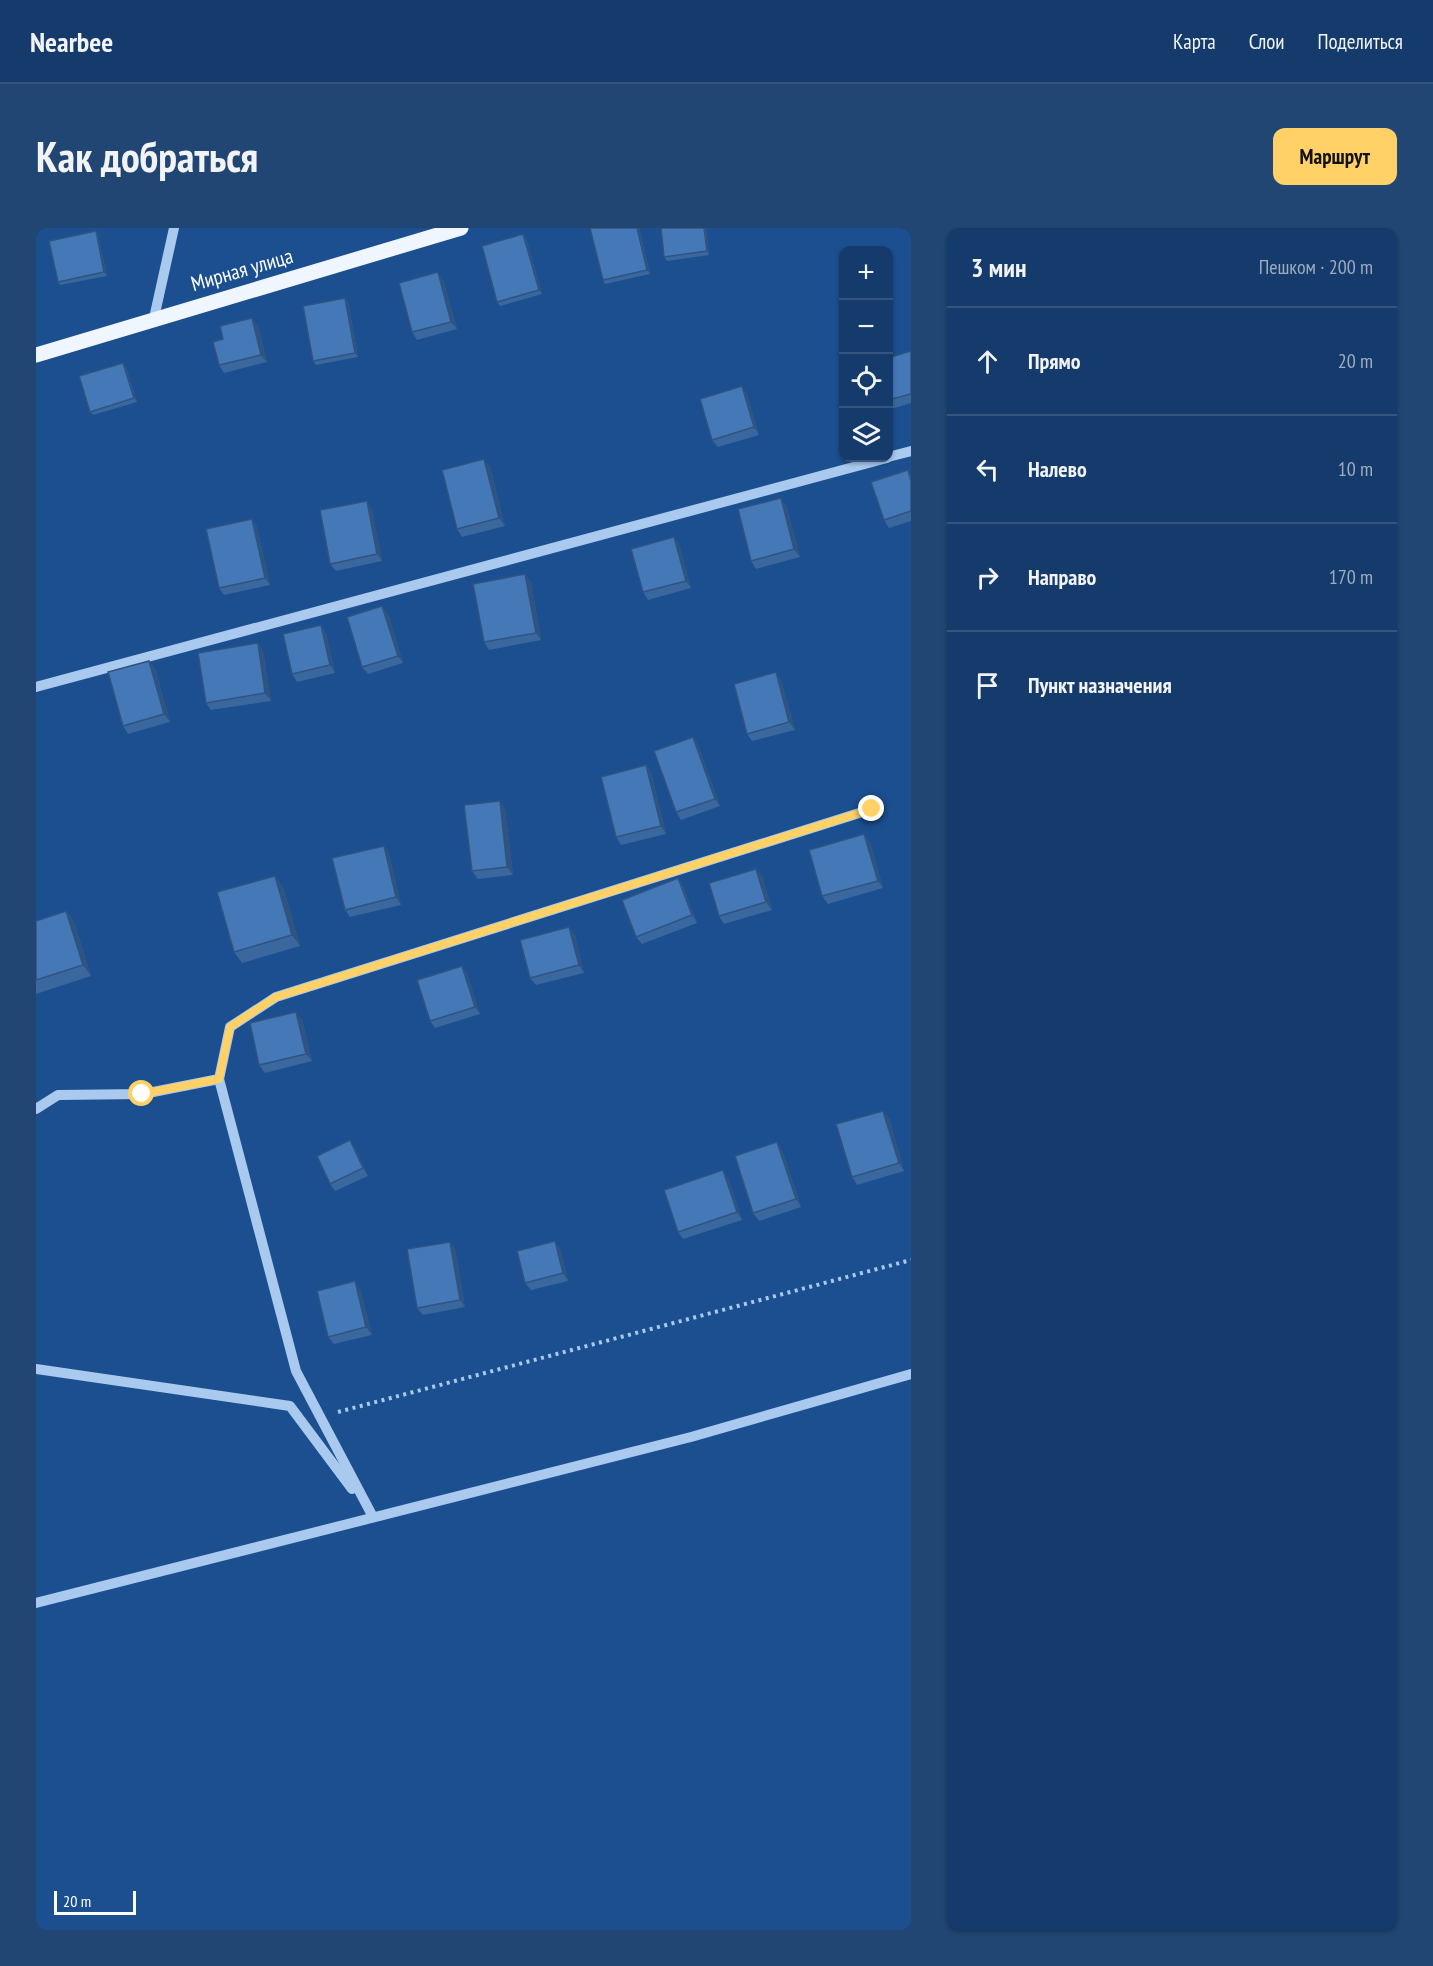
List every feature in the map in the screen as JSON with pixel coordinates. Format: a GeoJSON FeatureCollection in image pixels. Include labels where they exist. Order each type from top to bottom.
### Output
{"type":"FeatureCollection","features":[{"type":"Feature","properties":{"kind":"main road","name":"Мирная улица"},"geometry":{"type":"LineString","coordinates":[[36,355],[460,228]]}},
{"type":"Feature","properties":{"kind":"street"},"geometry":{"type":"LineString","coordinates":[[154,318],[174,228]]}},
{"type":"Feature","properties":{"kind":"street"},"geometry":{"type":"LineString","coordinates":[[893,456],[911,451]]}},
{"type":"Feature","properties":{"kind":"street"},"geometry":{"type":"LineString","coordinates":[[36,687],[868,462]]}},
{"type":"Feature","properties":{"kind":"street"},"geometry":{"type":"LineString","coordinates":[[373,1517],[296,1371],[219,1079],[230,1027],[276,997],[872,809]]}},
{"type":"Feature","properties":{"kind":"street"},"geometry":{"type":"LineString","coordinates":[[36,1109],[58,1095],[142,1094],[219,1079]]}},
{"type":"Feature","properties":{"kind":"street"},"geometry":{"type":"LineString","coordinates":[[36,1369],[290,1406],[373,1517]]}},
{"type":"Feature","properties":{"kind":"street"},"geometry":{"type":"LineString","coordinates":[[36,1603],[691,1437],[911,1374]]}},
{"type":"Feature","properties":{"kind":"path"},"geometry":{"type":"LineString","coordinates":[[320,1417],[911,1260]]}},
{"type":"Feature","properties":{"kind":"building"},"geometry":{"type":"Polygon","coordinates":[[[590,228],[637,228],[647,270],[603,280],[590,228]]]}},
{"type":"Feature","properties":{"kind":"building"},"geometry":{"type":"Polygon","coordinates":[[[661,228],[704,228],[707,251],[664,257],[661,228]]]}},
{"type":"Feature","properties":{"kind":"building"},"geometry":{"type":"Polygon","coordinates":[[[96,231],[104,272],[58,282],[49,241],[96,231]]]}},
{"type":"Feature","properties":{"kind":"building"},"geometry":{"type":"Polygon","coordinates":[[[523,234],[539,290],[497,302],[482,246],[523,234]]]}},
{"type":"Feature","properties":{"kind":"building"},"geometry":{"type":"Polygon","coordinates":[[[438,272],[451,322],[412,332],[399,283],[438,272]]]}},
{"type":"Feature","properties":{"kind":"building"},"geometry":{"type":"Polygon","coordinates":[[[345,298],[355,353],[313,361],[303,306],[345,298]]]}},
{"type":"Feature","properties":{"kind":"building"},"geometry":{"type":"Polygon","coordinates":[[[252,318],[261,355],[219,365],[213,342],[223,339],[220,326],[252,318]]]}},
{"type":"Feature","properties":{"kind":"building"},"geometry":{"type":"Polygon","coordinates":[[[911,351],[911,394],[893,399],[893,356],[911,351]]]}},
{"type":"Feature","properties":{"kind":"building"},"geometry":{"type":"Polygon","coordinates":[[[123,363],[134,398],[90,412],[79,376],[123,363]]]}},
{"type":"Feature","properties":{"kind":"building"},"geometry":{"type":"Polygon","coordinates":[[[742,386],[754,427],[712,440],[700,399],[742,386]]]}},
{"type":"Feature","properties":{"kind":"building"},"geometry":{"type":"Polygon","coordinates":[[[484,459],[499,518],[457,529],[442,470],[484,459]]]}},
{"type":"Feature","properties":{"kind":"building"},"geometry":{"type":"Polygon","coordinates":[[[908,470],[911,481],[911,511],[884,520],[871,482],[908,470]]]}},
{"type":"Feature","properties":{"kind":"building"},"geometry":{"type":"Polygon","coordinates":[[[781,498],[794,549],[751,561],[738,509],[781,498]]]}},
{"type":"Feature","properties":{"kind":"building"},"geometry":{"type":"Polygon","coordinates":[[[367,501],[377,554],[330,564],[320,510],[367,501]]]}},
{"type":"Feature","properties":{"kind":"building"},"geometry":{"type":"Polygon","coordinates":[[[252,519],[265,578],[219,588],[206,529],[252,519]]]}},
{"type":"Feature","properties":{"kind":"building"},"geometry":{"type":"Polygon","coordinates":[[[674,537],[686,581],[643,592],[631,549],[674,537]]]}},
{"type":"Feature","properties":{"kind":"building"},"geometry":{"type":"Polygon","coordinates":[[[525,574],[536,633],[484,642],[473,584],[525,574]]]}},
{"type":"Feature","properties":{"kind":"building"},"geometry":{"type":"Polygon","coordinates":[[[382,606],[398,656],[362,667],[347,617],[382,606]]]}},
{"type":"Feature","properties":{"kind":"building"},"geometry":{"type":"Polygon","coordinates":[[[321,625],[330,665],[292,674],[283,634],[321,625]]]}},
{"type":"Feature","properties":{"kind":"building"},"geometry":{"type":"Polygon","coordinates":[[[258,643],[265,693],[206,703],[198,653],[258,643]]]}},
{"type":"Feature","properties":{"kind":"building"},"geometry":{"type":"Polygon","coordinates":[[[149,661],[164,714],[123,726],[108,672],[149,661]]]}},
{"type":"Feature","properties":{"kind":"building"},"geometry":{"type":"Polygon","coordinates":[[[776,672],[789,722],[747,734],[734,684],[776,672]]]}},
{"type":"Feature","properties":{"kind":"building"},"geometry":{"type":"Polygon","coordinates":[[[693,737],[715,799],[676,812],[654,751],[693,737]]]}},
{"type":"Feature","properties":{"kind":"building"},"geometry":{"type":"Polygon","coordinates":[[[646,765],[661,826],[616,837],[601,777],[646,765]]]}},
{"type":"Feature","properties":{"kind":"building"},"geometry":{"type":"Polygon","coordinates":[[[500,801],[507,867],[472,871],[464,805],[500,801]]]}},
{"type":"Feature","properties":{"kind":"building"},"geometry":{"type":"Polygon","coordinates":[[[864,834],[878,881],[822,896],[809,850],[864,834]]]}},
{"type":"Feature","properties":{"kind":"building"},"geometry":{"type":"Polygon","coordinates":[[[384,846],[396,897],[345,910],[332,858],[384,846]]]}},
{"type":"Feature","properties":{"kind":"building"},"geometry":{"type":"Polygon","coordinates":[[[756,869],[766,902],[719,916],[709,883],[756,869]]]}},
{"type":"Feature","properties":{"kind":"building"},"geometry":{"type":"Polygon","coordinates":[[[275,876],[292,935],[234,952],[217,892],[275,876]]]}},
{"type":"Feature","properties":{"kind":"building"},"geometry":{"type":"Polygon","coordinates":[[[678,878],[692,915],[636,937],[622,900],[678,878]]]}},
{"type":"Feature","properties":{"kind":"building"},"geometry":{"type":"Polygon","coordinates":[[[66,911],[83,965],[36,980],[36,921],[66,911]]]}},
{"type":"Feature","properties":{"kind":"building"},"geometry":{"type":"Polygon","coordinates":[[[569,927],[579,965],[530,978],[520,940],[569,927]]]}},
{"type":"Feature","properties":{"kind":"building"},"geometry":{"type":"Polygon","coordinates":[[[462,966],[475,1007],[430,1021],[417,980],[462,966]]]}},
{"type":"Feature","properties":{"kind":"building"},"geometry":{"type":"Polygon","coordinates":[[[296,1012],[306,1054],[259,1065],[250,1023],[296,1012]]]}},
{"type":"Feature","properties":{"kind":"building"},"geometry":{"type":"Polygon","coordinates":[[[883,1111],[899,1163],[852,1177],[836,1124],[883,1111]]]}},
{"type":"Feature","properties":{"kind":"building"},"geometry":{"type":"Polygon","coordinates":[[[350,1140],[363,1168],[330,1184],[317,1156],[350,1140]]]}},
{"type":"Feature","properties":{"kind":"building"},"geometry":{"type":"Polygon","coordinates":[[[777,1142],[796,1199],[753,1213],[735,1156],[777,1142]]]}},
{"type":"Feature","properties":{"kind":"building"},"geometry":{"type":"Polygon","coordinates":[[[723,1170],[737,1212],[678,1232],[664,1190],[723,1170]]]}},
{"type":"Feature","properties":{"kind":"building"},"geometry":{"type":"Polygon","coordinates":[[[555,1241],[563,1273],[525,1283],[517,1251],[555,1241]]]}},
{"type":"Feature","properties":{"kind":"building"},"geometry":{"type":"Polygon","coordinates":[[[450,1242],[460,1300],[417,1308],[407,1249],[450,1242]]]}},
{"type":"Feature","properties":{"kind":"building"},"geometry":{"type":"Polygon","coordinates":[[[355,1281],[366,1327],[328,1337],[317,1291],[355,1281]]]}},
{"type":"Feature","properties":{"kind":"route"},"geometry":{"type":"LineString","coordinates":[[142,1094],[219,1079],[230,1027],[276,997],[872,809]]}}]}
